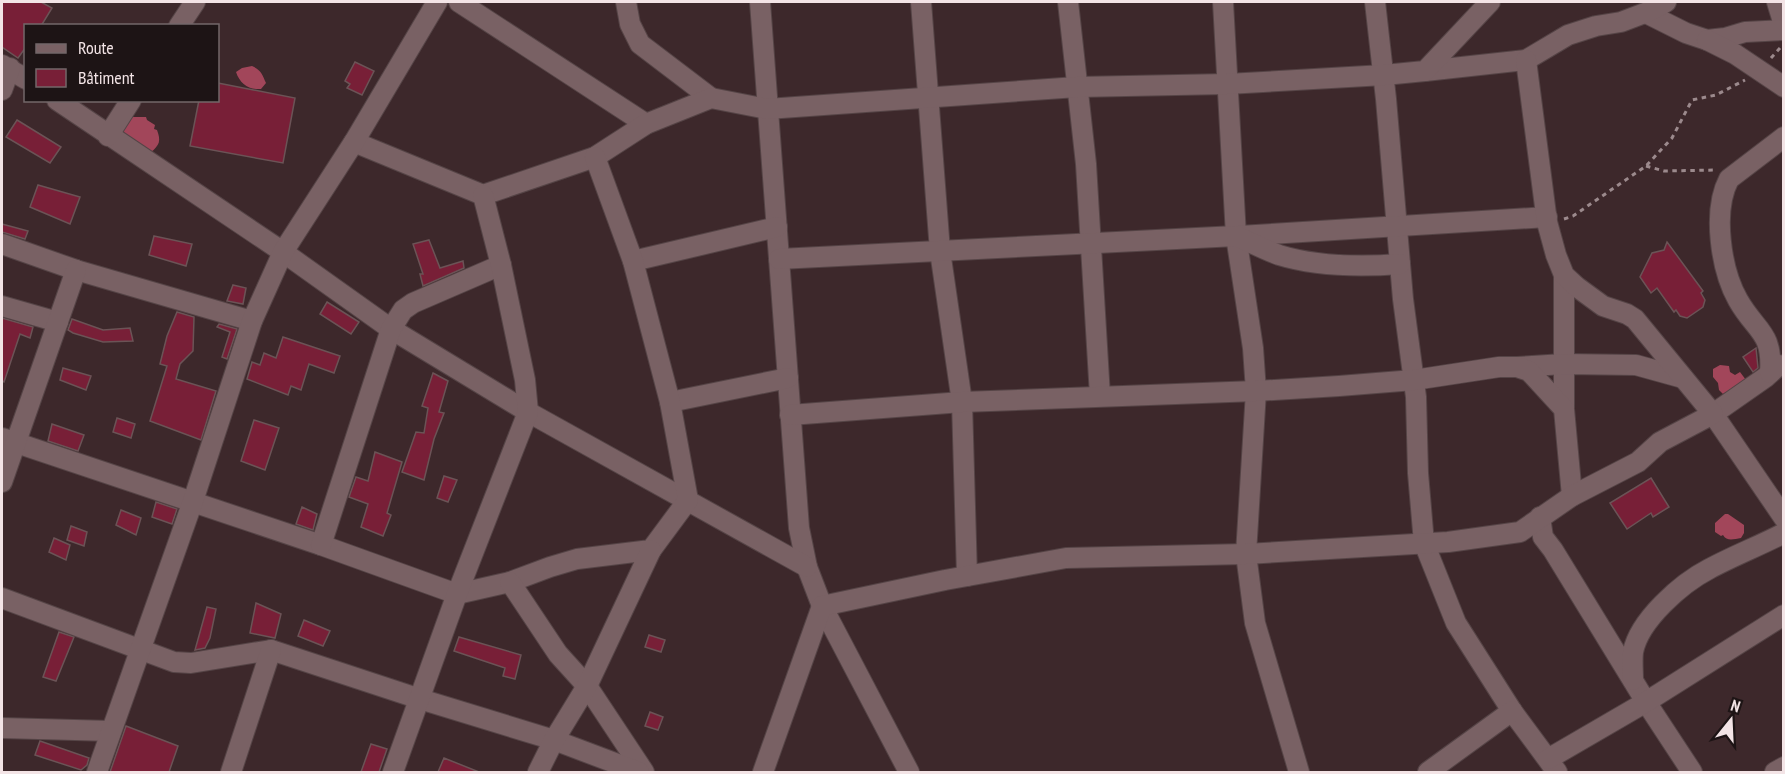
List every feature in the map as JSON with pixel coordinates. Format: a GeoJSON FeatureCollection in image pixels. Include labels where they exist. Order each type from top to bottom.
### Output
{"type":"FeatureCollection","features":[{"type":"Feature","properties":{"kind":"street"},"geometry":{"type":"LineString","coordinates":[[180,24],[195,2]]}},
{"type":"Feature","properties":{"kind":"street"},"geometry":{"type":"LineString","coordinates":[[97,772],[193,501],[252,321],[283,252],[354,142],[437,2]]}},
{"type":"Feature","properties":{"kind":"street"},"geometry":{"type":"LineString","coordinates":[[459,2],[646,124]]}},
{"type":"Feature","properties":{"kind":"street"},"geometry":{"type":"LineString","coordinates":[[626,2],[630,24],[640,44],[711,98],[767,109],[1077,87],[1227,84],[1384,75],[1526,60],[1568,35],[1596,26],[1621,22],[1647,13],[1666,2]]}},
{"type":"Feature","properties":{"kind":"street"},"geometry":{"type":"LineString","coordinates":[[921,2],[940,251],[962,402],[967,576]]}},
{"type":"Feature","properties":{"kind":"street"},"geometry":{"type":"LineString","coordinates":[[1068,2],[1086,164],[1100,396]]}},
{"type":"Feature","properties":{"kind":"street"},"geometry":{"type":"LineString","coordinates":[[1223,2],[1236,236],[1253,348],[1256,391],[1246,555],[1255,623],[1299,772]]}},
{"type":"Feature","properties":{"kind":"street"},"geometry":{"type":"LineString","coordinates":[[1376,2],[1402,299],[1416,397],[1418,473],[1424,543],[1456,623],[1512,711],[1553,766],[1646,702],[1784,615]]}},
{"type":"Feature","properties":{"kind":"street"},"geometry":{"type":"LineString","coordinates":[[1425,71],[1490,2]]}},
{"type":"Feature","properties":{"kind":"street"},"geometry":{"type":"LineString","coordinates":[[1777,2],[1784,25]]}},
{"type":"Feature","properties":{"kind":"street"},"geometry":{"type":"LineString","coordinates":[[758,3],[799,528],[807,567],[822,606],[909,772]]}},
{"type":"Feature","properties":{"kind":"street"},"geometry":{"type":"LineString","coordinates":[[1647,13],[1735,54],[1784,87]]}},
{"type":"Feature","properties":{"kind":"street"},"geometry":{"type":"LineString","coordinates":[[1707,40],[1745,32],[1784,30]]}},
{"type":"Feature","properties":{"kind":"street"},"geometry":{"type":"LineString","coordinates":[[1526,60],[1547,219],[1556,255],[1564,275],[1564,409],[1572,496]]}},
{"type":"Feature","properties":{"kind":"street"},"geometry":{"type":"LineString","coordinates":[[2,90],[12,71]]}},
{"type":"Feature","properties":{"kind":"street"},"geometry":{"type":"LineString","coordinates":[[354,142],[483,195],[595,157],[646,124],[711,98]]}},
{"type":"Feature","properties":{"kind":"street"},"geometry":{"type":"LineString","coordinates":[[60,102],[283,252],[391,329],[528,412],[807,567]]}},
{"type":"Feature","properties":{"kind":"street"},"geometry":{"type":"LineString","coordinates":[[108,136],[130,102]]}},
{"type":"Feature","properties":{"kind":"street"},"geometry":{"type":"LineString","coordinates":[[822,606],[1066,558],[1246,555],[1448,542],[1520,532],[1572,496],[1638,462],[1659,442],[1713,414],[1777,367],[1768,340],[1739,302],[1726,269],[1722,250],[1721,204],[1725,187],[1734,174],[1784,137]]}},
{"type":"Feature","properties":{"kind":"street"},"geometry":{"type":"LineString","coordinates":[[538,772],[554,740],[587,686],[651,550],[688,500],[670,402],[633,261],[595,157]]}},
{"type":"Feature","properties":{"kind":"street"},"geometry":{"type":"LineString","coordinates":[[393,772],[457,594],[528,412],[525,380],[501,265],[483,195]]}},
{"type":"Feature","properties":{"kind":"street"},"geometry":{"type":"LineString","coordinates":[[779,259],[1547,219]]}},
{"type":"Feature","properties":{"kind":"street"},"geometry":{"type":"LineString","coordinates":[[633,261],[777,227]]}},
{"type":"Feature","properties":{"kind":"street"},"geometry":{"type":"LineString","coordinates":[[1236,236],[1279,255],[1305,260],[1353,267],[1400,264]]}},
{"type":"Feature","properties":{"kind":"street"},"geometry":{"type":"LineString","coordinates":[[2,244],[76,270],[252,321]]}},
{"type":"Feature","properties":{"kind":"street"},"geometry":{"type":"LineString","coordinates":[[321,545],[391,329],[403,310],[413,303],[501,265]]}},
{"type":"Feature","properties":{"kind":"street"},"geometry":{"type":"LineString","coordinates":[[2,482],[8,440],[58,322],[76,270]]}},
{"type":"Feature","properties":{"kind":"street"},"geometry":{"type":"LineString","coordinates":[[1564,275],[1604,306],[1635,319],[1713,414],[1784,518]]}},
{"type":"Feature","properties":{"kind":"street"},"geometry":{"type":"LineString","coordinates":[[2,306],[58,322]]}},
{"type":"Feature","properties":{"kind":"street"},"geometry":{"type":"LineString","coordinates":[[790,415],[962,402],[1256,391],[1414,380],[1499,367],[1564,364],[1636,365],[1683,378]]}},
{"type":"Feature","properties":{"kind":"street"},"geometry":{"type":"LineString","coordinates":[[1517,367],[1529,372],[1564,409]]}},
{"type":"Feature","properties":{"kind":"street"},"geometry":{"type":"LineString","coordinates":[[670,402],[788,378]]}},
{"type":"Feature","properties":{"kind":"street"},"geometry":{"type":"LineString","coordinates":[[8,440],[193,501],[457,594],[510,582],[578,559],[651,550]]}},
{"type":"Feature","properties":{"kind":"street"},"geometry":{"type":"LineString","coordinates":[[1540,517],[1543,537],[1692,772]]}},
{"type":"Feature","properties":{"kind":"street"},"geometry":{"type":"LineString","coordinates":[[1633,680],[1633,651],[1643,627],[1654,614],[1684,586],[1707,569],[1752,550],[1784,533]]}},
{"type":"Feature","properties":{"kind":"street"},"geometry":{"type":"LineString","coordinates":[[510,582],[558,654],[587,686],[641,772]]}},
{"type":"Feature","properties":{"kind":"street"},"geometry":{"type":"LineString","coordinates":[[2,598],[174,662],[183,663],[271,650],[554,740],[641,772]]}},
{"type":"Feature","properties":{"kind":"street"},"geometry":{"type":"LineString","coordinates":[[763,772],[822,606]]}},
{"type":"Feature","properties":{"kind":"street"},"geometry":{"type":"LineString","coordinates":[[231,772],[271,650]]}},
{"type":"Feature","properties":{"kind":"street"},"geometry":{"type":"LineString","coordinates":[[1428,772],[1512,711]]}},
{"type":"Feature","properties":{"kind":"street"},"geometry":{"type":"LineString","coordinates":[[2,729],[111,731]]}},
{"type":"Feature","properties":{"kind":"street"},"geometry":{"type":"LineString","coordinates":[[1775,772],[1784,767]]}},
{"type":"Feature","properties":{"kind":"path"},"geometry":{"type":"LineString","coordinates":[[1547,219],[1573,216],[1646,166],[1672,138],[1692,100],[1724,92],[1740,84],[1759,70],[1784,44]]}},
{"type":"Feature","properties":{"kind":"path"},"geometry":{"type":"LineString","coordinates":[[1646,166],[1664,171],[1706,169],[1734,174]]}},
{"type":"Feature","properties":{"kind":"shaded area"},"geometry":{"type":"Polygon","coordinates":[[[252,66],[261,73],[266,83],[261,89],[246,85],[236,72],[252,66]]]}},
{"type":"Feature","properties":{"kind":"shaded area"},"geometry":{"type":"Polygon","coordinates":[[[132,117],[146,117],[155,125],[154,129],[157,130],[159,143],[150,153],[120,132],[132,117]]]}},
{"type":"Feature","properties":{"kind":"shaded area"},"geometry":{"type":"Polygon","coordinates":[[[1720,365],[1729,366],[1730,372],[1735,375],[1740,372],[1746,380],[1728,394],[1726,392],[1723,394],[1719,390],[1718,383],[1713,377],[1713,369],[1720,365]]]}},
{"type":"Feature","properties":{"kind":"shaded area"},"geometry":{"type":"Polygon","coordinates":[[[1725,514],[1744,525],[1741,538],[1729,539],[1715,532],[1715,523],[1725,514]]]}},
{"type":"Feature","properties":{"kind":"building"},"geometry":{"type":"Polygon","coordinates":[[[2,2],[41,2],[52,8],[42,24],[24,24],[24,50],[18,58],[2,47],[2,2]]]}},
{"type":"Feature","properties":{"kind":"building"},"geometry":{"type":"Polygon","coordinates":[[[355,62],[374,71],[362,95],[347,88],[350,84],[345,81],[355,62]]]}},
{"type":"Feature","properties":{"kind":"building"},"geometry":{"type":"Polygon","coordinates":[[[219,83],[295,98],[283,163],[190,146],[199,102],[219,102],[219,83]]]}},
{"type":"Feature","properties":{"kind":"building"},"geometry":{"type":"Polygon","coordinates":[[[17,120],[61,147],[50,163],[6,137],[17,120]]]}},
{"type":"Feature","properties":{"kind":"building"},"geometry":{"type":"Polygon","coordinates":[[[38,185],[80,197],[70,224],[30,207],[38,185]]]}},
{"type":"Feature","properties":{"kind":"building"},"geometry":{"type":"Polygon","coordinates":[[[2,224],[28,231],[25,239],[2,232],[2,224]]]}},
{"type":"Feature","properties":{"kind":"building"},"geometry":{"type":"Polygon","coordinates":[[[154,236],[192,244],[186,266],[149,255],[154,236]]]}},
{"type":"Feature","properties":{"kind":"building"},"geometry":{"type":"Polygon","coordinates":[[[429,240],[440,268],[463,261],[464,268],[423,286],[420,274],[423,274],[413,244],[429,240]]]}},
{"type":"Feature","properties":{"kind":"building"},"geometry":{"type":"Polygon","coordinates":[[[1667,242],[1703,291],[1701,293],[1705,300],[1703,307],[1687,318],[1680,316],[1676,310],[1674,312],[1657,288],[1651,293],[1640,277],[1652,253],[1664,250],[1667,242]]]}},
{"type":"Feature","properties":{"kind":"building"},"geometry":{"type":"Polygon","coordinates":[[[233,285],[246,288],[243,304],[227,301],[233,285]]]}},
{"type":"Feature","properties":{"kind":"building"},"geometry":{"type":"Polygon","coordinates":[[[327,302],[359,322],[351,334],[320,314],[327,302]]]}},
{"type":"Feature","properties":{"kind":"building"},"geometry":{"type":"Polygon","coordinates":[[[177,312],[194,317],[193,351],[180,364],[176,379],[216,391],[201,440],[150,421],[167,366],[160,364],[167,336],[177,312]]]}},
{"type":"Feature","properties":{"kind":"building"},"geometry":{"type":"Polygon","coordinates":[[[2,318],[33,327],[30,338],[20,334],[4,382],[2,381],[2,318]]]}},
{"type":"Feature","properties":{"kind":"building"},"geometry":{"type":"Polygon","coordinates":[[[72,319],[103,330],[130,328],[133,341],[103,342],[73,333],[68,330],[72,319]]]}},
{"type":"Feature","properties":{"kind":"building"},"geometry":{"type":"Polygon","coordinates":[[[219,324],[237,329],[227,359],[222,357],[230,332],[217,327],[219,324]]]}},
{"type":"Feature","properties":{"kind":"building"},"geometry":{"type":"Polygon","coordinates":[[[283,337],[340,356],[334,373],[309,364],[301,390],[291,386],[288,395],[247,379],[252,362],[260,365],[264,353],[276,358],[283,337]]]}},
{"type":"Feature","properties":{"kind":"building"},"geometry":{"type":"Polygon","coordinates":[[[1756,348],[1758,368],[1753,372],[1743,357],[1756,348]]]}},
{"type":"Feature","properties":{"kind":"building"},"geometry":{"type":"Polygon","coordinates":[[[63,368],[91,376],[86,390],[60,380],[63,368]]]}},
{"type":"Feature","properties":{"kind":"building"},"geometry":{"type":"Polygon","coordinates":[[[433,373],[448,381],[439,412],[444,413],[434,439],[424,480],[402,472],[416,432],[424,433],[428,408],[422,406],[433,373]]]}},
{"type":"Feature","properties":{"kind":"building"},"geometry":{"type":"Polygon","coordinates":[[[117,418],[135,424],[131,438],[113,432],[117,418]]]}},
{"type":"Feature","properties":{"kind":"building"},"geometry":{"type":"Polygon","coordinates":[[[254,420],[279,428],[265,470],[241,461],[254,420]]]}},
{"type":"Feature","properties":{"kind":"building"},"geometry":{"type":"Polygon","coordinates":[[[52,424],[84,435],[78,451],[48,441],[52,424]]]}},
{"type":"Feature","properties":{"kind":"building"},"geometry":{"type":"Polygon","coordinates":[[[375,452],[402,462],[387,513],[391,515],[383,536],[361,527],[368,504],[349,497],[356,477],[368,481],[375,452]]]}},
{"type":"Feature","properties":{"kind":"building"},"geometry":{"type":"Polygon","coordinates":[[[444,476],[457,480],[448,502],[437,498],[444,476]]]}},
{"type":"Feature","properties":{"kind":"building"},"geometry":{"type":"Polygon","coordinates":[[[1651,478],[1669,507],[1653,517],[1651,513],[1627,529],[1610,503],[1651,478]]]}},
{"type":"Feature","properties":{"kind":"building"},"geometry":{"type":"Polygon","coordinates":[[[156,502],[177,509],[172,524],[152,517],[156,502]]]}},
{"type":"Feature","properties":{"kind":"building"},"geometry":{"type":"Polygon","coordinates":[[[302,507],[317,514],[313,530],[296,524],[302,507]]]}},
{"type":"Feature","properties":{"kind":"building"},"geometry":{"type":"Polygon","coordinates":[[[121,510],[141,518],[136,535],[116,525],[121,510]]]}},
{"type":"Feature","properties":{"kind":"building"},"geometry":{"type":"Polygon","coordinates":[[[71,526],[87,532],[84,546],[67,540],[71,526]]]}},
{"type":"Feature","properties":{"kind":"building"},"geometry":{"type":"Polygon","coordinates":[[[54,538],[70,545],[66,560],[49,552],[54,538]]]}},
{"type":"Feature","properties":{"kind":"building"},"geometry":{"type":"Polygon","coordinates":[[[256,603],[281,614],[275,638],[250,633],[256,603]]]}},
{"type":"Feature","properties":{"kind":"building"},"geometry":{"type":"Polygon","coordinates":[[[207,607],[216,609],[210,638],[205,648],[195,650],[207,607]]]}},
{"type":"Feature","properties":{"kind":"building"},"geometry":{"type":"Polygon","coordinates":[[[304,620],[330,631],[323,646],[298,636],[304,620]]]}},
{"type":"Feature","properties":{"kind":"building"},"geometry":{"type":"Polygon","coordinates":[[[59,632],[74,637],[56,681],[43,677],[59,632]]]}},
{"type":"Feature","properties":{"kind":"building"},"geometry":{"type":"Polygon","coordinates":[[[649,635],[665,640],[661,652],[645,647],[649,635]]]}},
{"type":"Feature","properties":{"kind":"building"},"geometry":{"type":"Polygon","coordinates":[[[459,637],[521,655],[515,679],[503,676],[505,668],[454,651],[459,637]]]}},
{"type":"Feature","properties":{"kind":"building"},"geometry":{"type":"Polygon","coordinates":[[[650,712],[663,717],[658,730],[645,726],[650,712]]]}},
{"type":"Feature","properties":{"kind":"building"},"geometry":{"type":"Polygon","coordinates":[[[126,726],[178,746],[169,772],[110,772],[126,726]]]}},
{"type":"Feature","properties":{"kind":"building"},"geometry":{"type":"Polygon","coordinates":[[[40,741],[89,758],[87,765],[81,770],[35,755],[40,741]]]}},
{"type":"Feature","properties":{"kind":"building"},"geometry":{"type":"Polygon","coordinates":[[[371,744],[387,749],[379,772],[361,772],[371,744]]]}},
{"type":"Feature","properties":{"kind":"building"},"geometry":{"type":"Polygon","coordinates":[[[444,758],[479,772],[438,772],[444,758]]]}}]}
